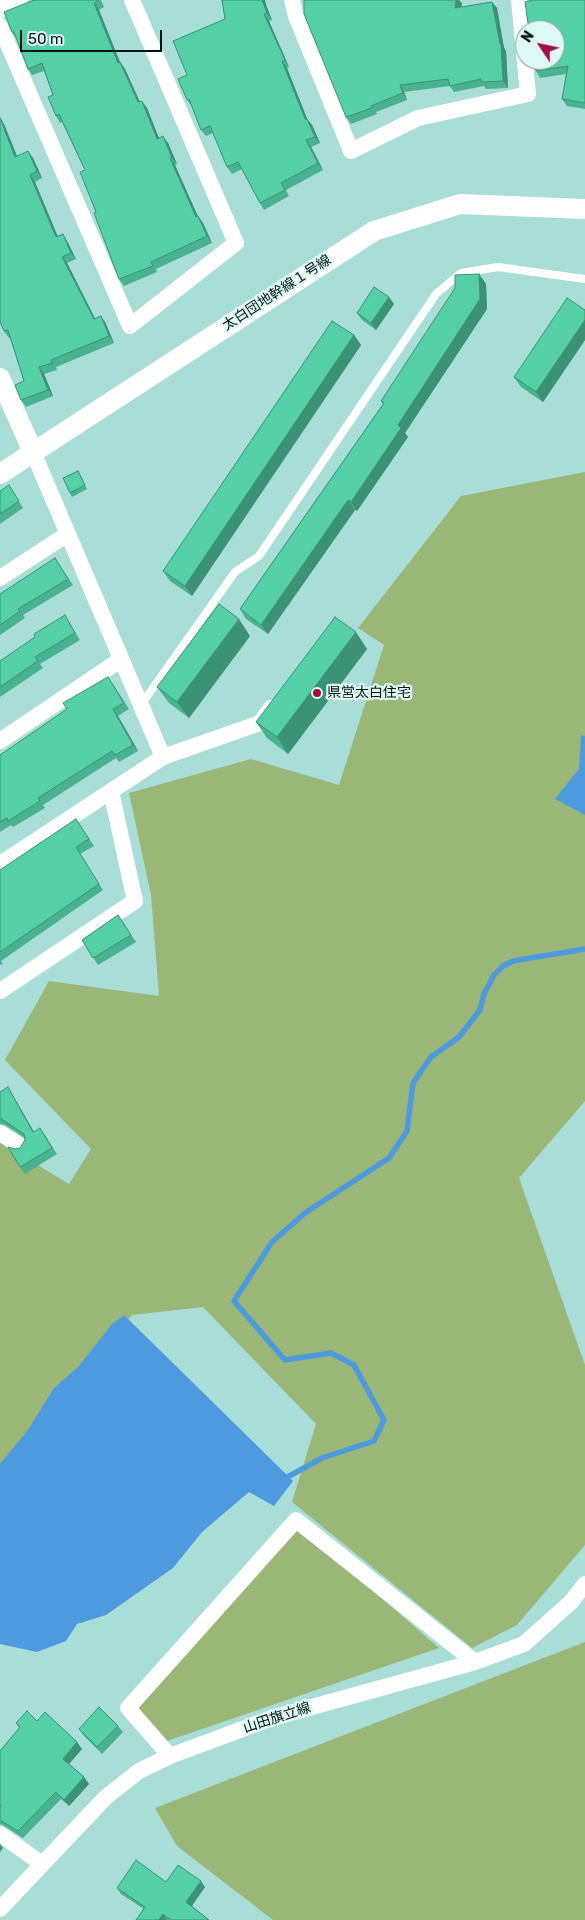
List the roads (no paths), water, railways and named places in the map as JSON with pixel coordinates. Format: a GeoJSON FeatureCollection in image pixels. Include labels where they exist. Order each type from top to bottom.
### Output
{"type":"FeatureCollection","features":[{"type":"Feature","properties":{"kind":"street"},"geometry":{"type":"LineString","coordinates":[[0,8],[18,0]]}},
{"type":"Feature","properties":{"kind":"street"},"geometry":{"type":"LineString","coordinates":[[0,26],[130,326],[236,243],[132,0]]}},
{"type":"Feature","properties":{"kind":"street"},"geometry":{"type":"LineString","coordinates":[[292,0],[296,16],[351,150],[418,118],[528,94],[519,0]]}},
{"type":"Feature","properties":{"kind":"street","name":"太白団地幹線１号線"},"geometry":{"type":"LineString","coordinates":[[0,474],[374,231],[460,204],[585,209]]}},
{"type":"Feature","properties":{"kind":"street"},"geometry":{"type":"LineString","coordinates":[[0,378],[163,758]]}},
{"type":"Feature","properties":{"kind":"street"},"geometry":{"type":"LineString","coordinates":[[0,578],[66,535]]}},
{"type":"Feature","properties":{"kind":"street"},"geometry":{"type":"LineString","coordinates":[[0,741],[120,660]]}},
{"type":"Feature","properties":{"kind":"street"},"geometry":{"type":"LineString","coordinates":[[0,864],[111,790],[163,758],[260,722],[278,699]]}},
{"type":"Feature","properties":{"kind":"street"},"geometry":{"type":"LineString","coordinates":[[0,991],[135,901],[111,790]]}},
{"type":"Feature","properties":{"kind":"street"},"geometry":{"type":"LineString","coordinates":[[0,1133],[20,1146]]}},
{"type":"Feature","properties":{"kind":"street"},"geometry":{"type":"LineString","coordinates":[[170,1756],[128,1708],[296,1520],[476,1662]]}},
{"type":"Feature","properties":{"kind":"street","name":"山田旗立線"},"geometry":{"type":"LineString","coordinates":[[0,1909],[106,1797],[140,1771],[170,1756],[272,1718],[476,1662],[524,1644],[570,1602],[585,1584]]}},
{"type":"Feature","properties":{"kind":"street"},"geometry":{"type":"LineString","coordinates":[[0,1834],[42,1864]]}},
{"type":"Feature","properties":{"kind":"lane"},"geometry":{"type":"LineString","coordinates":[[140,706],[235,572],[259,556],[436,294],[462,273],[498,267],[585,279]]}},
{"type":"Feature","properties":{"kind":"water"},"geometry":{"type":"Polygon","coordinates":[[[581,735],[585,736],[585,815],[555,799],[579,769],[581,735]]]}},
{"type":"Feature","properties":{"kind":"water"},"geometry":{"type":"Polygon","coordinates":[[[124,1315],[293,1481],[274,1506],[249,1492],[202,1532],[173,1568],[106,1615],[77,1624],[66,1641],[37,1652],[0,1644],[0,1464],[28,1430],[54,1388],[79,1366],[112,1324],[124,1315]]]}},
{"type":"Feature","properties":{"kind":"waterway"},"geometry":{"type":"LineString","coordinates":[[282,1480],[322,1458],[374,1441],[384,1420],[354,1365],[331,1353],[285,1360],[234,1301],[272,1242],[305,1213],[389,1158],[407,1131],[413,1083],[431,1057],[459,1037],[480,1010],[484,994],[494,975],[503,966],[513,961],[585,949]]}},
{"type":"Feature","properties":{"kind":"place","name":"県営太白住宅"},"geometry":{"type":"Point","coordinates":[317,693]}}]}
